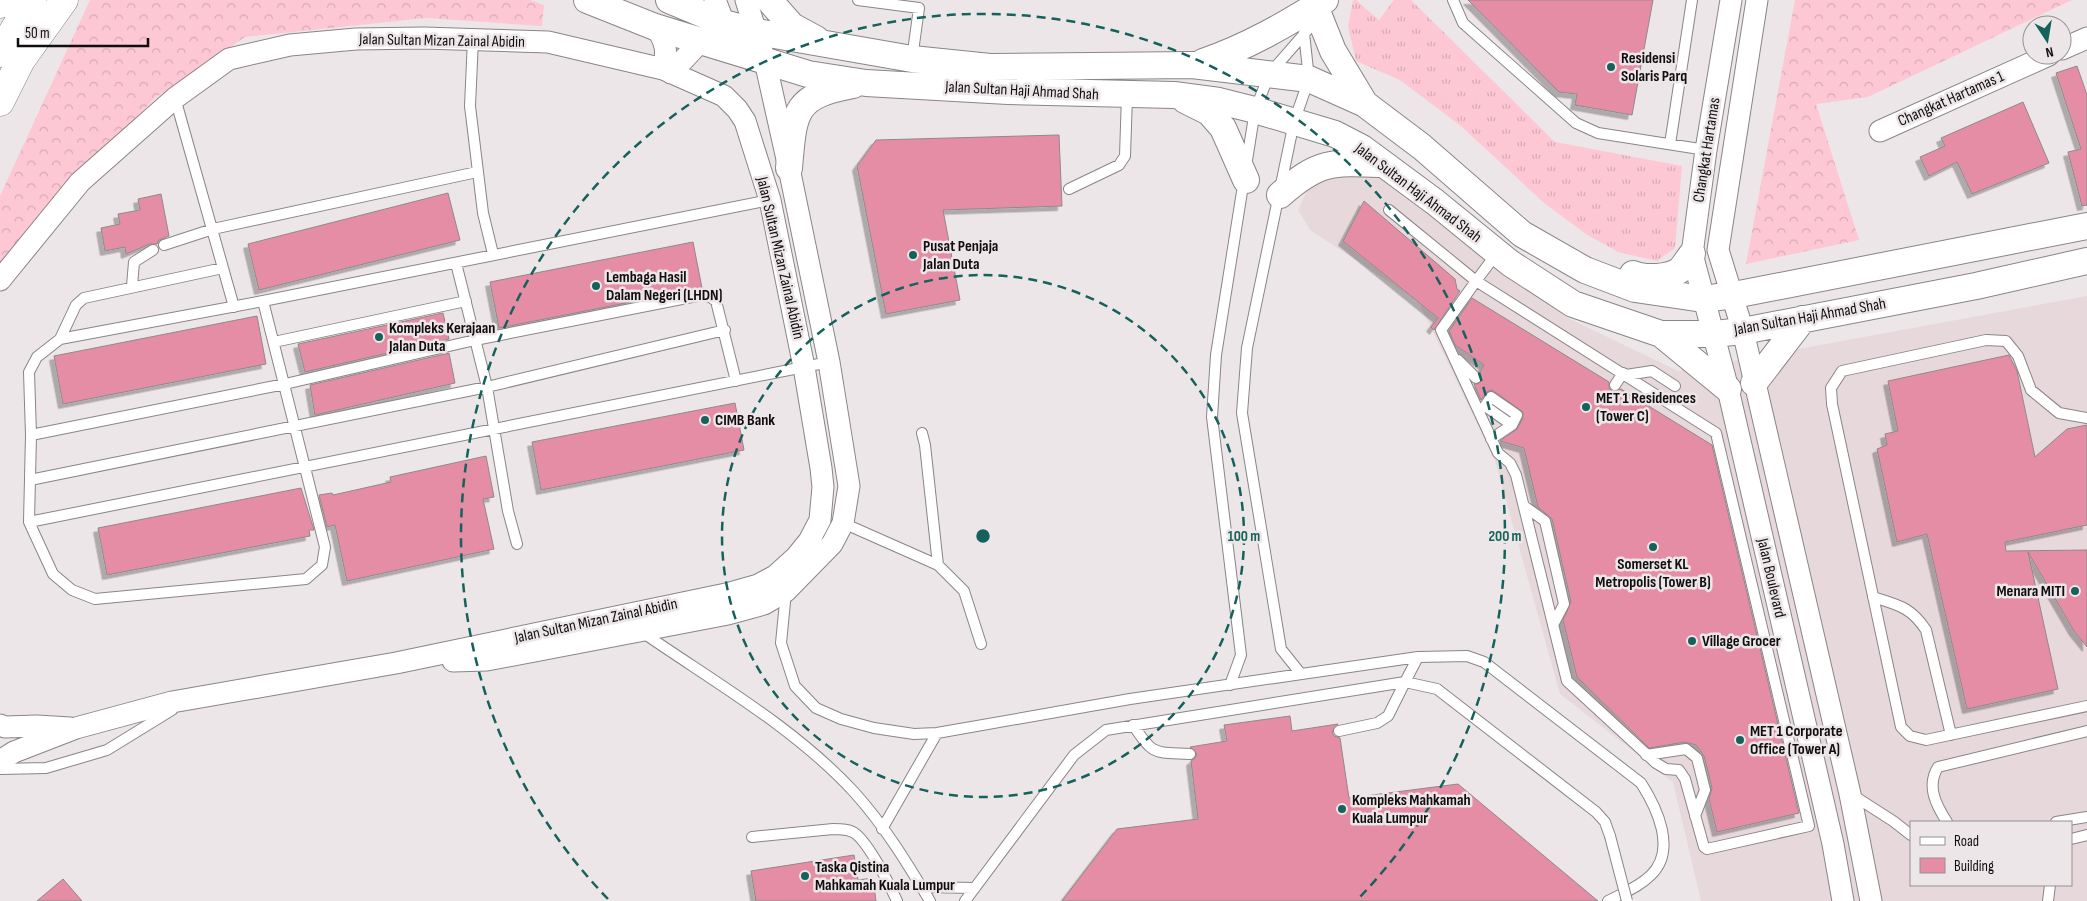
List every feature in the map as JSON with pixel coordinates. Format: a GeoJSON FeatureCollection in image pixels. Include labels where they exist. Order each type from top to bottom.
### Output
{"type":"FeatureCollection","features":[{"type":"Feature","properties":{"kind":"main road"},"geometry":{"type":"LineString","coordinates":[[0,4],[2,0]]}},
{"type":"Feature","properties":{"kind":"main road"},"geometry":{"type":"LineString","coordinates":[[0,53],[32,0]]}},
{"type":"Feature","properties":{"kind":"main road"},"geometry":{"type":"LineString","coordinates":[[0,102],[22,60],[64,0]]}},
{"type":"Feature","properties":{"kind":"street","name":"Jalan Sultan Haji Ahmad Shah"},"geometry":{"type":"LineString","coordinates":[[587,0],[655,27],[808,74],[866,83],[1127,95],[1174,95],[1218,101],[1335,134],[1362,148],[1381,164],[1435,202],[1497,253],[1573,304],[1661,334],[1714,334],[1743,331],[1976,286],[2087,261]]}},
{"type":"Feature","properties":{"kind":"street","name":"Jalan Sultan Haji Ahmad Shah"},"geometry":{"type":"LineString","coordinates":[[669,0],[719,11],[757,32],[828,46],[912,59],[990,67],[1192,65],[1309,79],[1365,104],[1422,146],[1522,234],[1585,270],[1635,289],[1703,299],[1734,295],[2087,226]]}},
{"type":"Feature","properties":{"kind":"street","name":"Jalan Sultan Mizan Zainal Abidin"},"geometry":{"type":"LineString","coordinates":[[396,663],[487,660],[728,614],[764,604],[786,591],[832,544],[843,523],[849,486],[829,362],[789,168],[765,61],[746,0]]}},
{"type":"Feature","properties":{"kind":"street"},"geometry":{"type":"LineString","coordinates":[[769,0],[792,26],[828,46]]}},
{"type":"Feature","properties":{"kind":"street","name":"Changkat Hartamas"},"geometry":{"type":"LineString","coordinates":[[1714,334],[1692,254],[1706,150],[1731,0]]}},
{"type":"Feature","properties":{"kind":"street","name":"Changkat Hartamas"},"geometry":{"type":"LineString","coordinates":[[1743,331],[1734,295],[1718,250],[1757,0]]}},
{"type":"Feature","properties":{"kind":"street"},"geometry":{"type":"LineString","coordinates":[[667,71],[701,41],[719,11]]}},
{"type":"Feature","properties":{"kind":"street"},"geometry":{"type":"LineString","coordinates":[[1192,65],[1237,50],[1319,12],[1333,51],[1365,104]]}},
{"type":"Feature","properties":{"kind":"street"},"geometry":{"type":"LineString","coordinates":[[655,27],[663,37],[666,47],[667,71]]}},
{"type":"Feature","properties":{"kind":"street"},"geometry":{"type":"LineString","coordinates":[[2072,45],[2087,38]]}},
{"type":"Feature","properties":{"kind":"street","name":"Jalan Sultan Mizan Zainal Abidin"},"geometry":{"type":"LineString","coordinates":[[0,280],[80,182],[175,98],[229,59],[290,45],[356,40],[473,39],[548,42],[667,71],[724,96],[737,109],[745,121],[770,200],[804,367],[823,487],[820,520],[809,541],[796,558],[775,576],[758,585],[726,594],[396,663],[189,698],[76,728],[14,752],[0,761]]}},
{"type":"Feature","properties":{"kind":"street","name":"Changkat Hartamas 1"},"geometry":{"type":"LineString","coordinates":[[1880,132],[2027,65]]}},
{"type":"Feature","properties":{"kind":"street"},"geometry":{"type":"LineString","coordinates":[[789,168],[794,121],[799,109],[811,98],[825,92],[866,83]]}},
{"type":"Feature","properties":{"kind":"street"},"geometry":{"type":"LineString","coordinates":[[1174,95],[1209,112],[1223,128],[1246,180]]}},
{"type":"Feature","properties":{"kind":"street"},"geometry":{"type":"LineString","coordinates":[[1280,195],[1301,176],[1319,168],[1343,163],[1381,164]]}},
{"type":"Feature","properties":{"kind":"street"},"geometry":{"type":"LineString","coordinates":[[1481,198],[1535,222],[1589,258],[1639,277],[1666,276],[1680,270],[1692,254]]}},
{"type":"Feature","properties":{"kind":"street"},"geometry":{"type":"LineString","coordinates":[[2061,266],[2087,283]]}},
{"type":"Feature","properties":{"kind":"street"},"geometry":{"type":"LineString","coordinates":[[1754,383],[1803,319]]}},
{"type":"Feature","properties":{"kind":"street","name":"Jalan Boulevard"},"geometry":{"type":"LineString","coordinates":[[1743,331],[1850,794],[1835,820]]}},
{"type":"Feature","properties":{"kind":"street"},"geometry":{"type":"LineString","coordinates":[[1661,334],[1728,389]]}},
{"type":"Feature","properties":{"kind":"street","name":"Jalan Boulevard"},"geometry":{"type":"LineString","coordinates":[[1714,334],[1835,820],[1843,901]]}},
{"type":"Feature","properties":{"kind":"street","name":"Jalan Sultan Mizan Zainal Abidin"},"geometry":{"type":"LineString","coordinates":[[0,725],[5,727],[76,728]]}},
{"type":"Feature","properties":{"kind":"street","name":"Jalan Boulevard"},"geometry":{"type":"LineString","coordinates":[[1835,820],[1871,901]]}},
{"type":"Feature","properties":{"kind":"lane"},"geometry":{"type":"LineString","coordinates":[[858,0],[919,8],[912,59]]}},
{"type":"Feature","properties":{"kind":"lane"},"geometry":{"type":"LineString","coordinates":[[1453,0],[1463,23],[1576,123],[1598,133],[1706,150]]}},
{"type":"Feature","properties":{"kind":"lane"},"geometry":{"type":"LineString","coordinates":[[1670,144],[1692,0]]}},
{"type":"Feature","properties":{"kind":"lane"},"geometry":{"type":"LineString","coordinates":[[1230,685],[1241,655],[1212,417],[1216,355],[1246,180],[1255,110],[1270,73],[1319,12]]}},
{"type":"Feature","properties":{"kind":"lane"},"geometry":{"type":"LineString","coordinates":[[1301,674],[1281,649],[1242,413],[1248,348],[1294,122],[1309,79],[1319,12]]}},
{"type":"Feature","properties":{"kind":"lane"},"geometry":{"type":"LineString","coordinates":[[473,39],[470,106],[483,213],[493,254]]}},
{"type":"Feature","properties":{"kind":"lane"},"geometry":{"type":"LineString","coordinates":[[1069,189],[1119,165],[1125,156],[1127,95]]}},
{"type":"Feature","properties":{"kind":"lane"},"geometry":{"type":"LineString","coordinates":[[175,98],[234,307]]}},
{"type":"Feature","properties":{"kind":"lane"},"geometry":{"type":"LineString","coordinates":[[164,245],[213,229],[477,172]]}},
{"type":"Feature","properties":{"kind":"lane"},"geometry":{"type":"LineString","coordinates":[[60,339],[234,307],[770,200]]}},
{"type":"Feature","properties":{"kind":"lane"},"geometry":{"type":"LineString","coordinates":[[1389,210],[1476,281],[1716,433],[1835,820],[1707,849],[1701,843],[1685,779],[1679,770],[1666,769],[1656,764],[1566,681],[1516,475],[1510,463],[1498,453],[1441,330],[1476,281],[1497,253]]}},
{"type":"Feature","properties":{"kind":"lane"},"geometry":{"type":"LineString","coordinates":[[132,286],[134,262],[153,250]]}},
{"type":"Feature","properties":{"kind":"lane"},"geometry":{"type":"LineString","coordinates":[[456,263],[487,387],[496,430],[508,512],[516,544]]}},
{"type":"Feature","properties":{"kind":"lane"},"geometry":{"type":"LineString","coordinates":[[223,268],[132,286],[84,298],[76,305],[60,339],[37,357],[29,372],[31,435],[29,522],[53,574],[72,590],[94,600],[306,579],[322,566],[325,547],[263,301]]}},
{"type":"Feature","properties":{"kind":"lane"},"geometry":{"type":"LineString","coordinates":[[31,435],[284,384],[475,340],[702,296],[710,297],[716,301],[725,330],[736,381]]}},
{"type":"Feature","properties":{"kind":"lane"},"geometry":{"type":"LineString","coordinates":[[274,342],[466,301]]}},
{"type":"Feature","properties":{"kind":"lane"},"geometry":{"type":"LineString","coordinates":[[30,480],[487,387],[725,330]]}},
{"type":"Feature","properties":{"kind":"lane"},"geometry":{"type":"LineString","coordinates":[[2087,418],[2059,413],[2031,390],[2018,356],[2006,341],[1986,340],[1842,371],[1831,388],[1832,404],[1901,727],[1910,736],[1926,740],[2087,706]]}},
{"type":"Feature","properties":{"kind":"lane"},"geometry":{"type":"LineString","coordinates":[[1452,354],[1476,378]]}},
{"type":"Feature","properties":{"kind":"lane"},"geometry":{"type":"LineString","coordinates":[[29,522],[829,362]]}},
{"type":"Feature","properties":{"kind":"lane"},"geometry":{"type":"LineString","coordinates":[[1614,385],[1624,374],[1652,372],[1675,386]]}},
{"type":"Feature","properties":{"kind":"lane"},"geometry":{"type":"LineString","coordinates":[[1491,439],[1512,425]]}},
{"type":"Feature","properties":{"kind":"lane"},"geometry":{"type":"LineString","coordinates":[[922,433],[925,445],[938,565]]}},
{"type":"Feature","properties":{"kind":"lane"},"geometry":{"type":"LineString","coordinates":[[1524,506],[1545,521],[1564,604],[1553,625]]}},
{"type":"Feature","properties":{"kind":"lane"},"geometry":{"type":"LineString","coordinates":[[843,523],[938,565],[964,591],[981,644]]}},
{"type":"Feature","properties":{"kind":"lane"},"geometry":{"type":"LineString","coordinates":[[786,591],[781,643],[796,686],[816,708],[841,719],[874,728],[914,734],[936,733],[1130,699],[1418,658],[1467,656],[1484,662],[1641,783],[1656,812],[1663,841],[1663,854],[1652,874],[1638,886],[1608,901]]}},
{"type":"Feature","properties":{"kind":"lane"},"geometry":{"type":"LineString","coordinates":[[1873,597],[1902,606],[1917,616],[1926,630],[1951,735]]}},
{"type":"Feature","properties":{"kind":"lane"},"geometry":{"type":"LineString","coordinates":[[638,630],[777,724],[854,793],[904,856],[930,901]]}},
{"type":"Feature","properties":{"kind":"lane"},"geometry":{"type":"LineString","coordinates":[[1339,730],[1377,723],[1388,716],[1418,658]]}},
{"type":"Feature","properties":{"kind":"lane"},"geometry":{"type":"LineString","coordinates":[[965,901],[1074,755],[1106,730],[1405,682],[1437,689],[1596,812],[1604,822],[1610,836],[1627,901]]}},
{"type":"Feature","properties":{"kind":"lane"},"geometry":{"type":"LineString","coordinates":[[0,769],[46,768],[107,750],[189,698]]}},
{"type":"Feature","properties":{"kind":"lane"},"geometry":{"type":"LineString","coordinates":[[1133,725],[1148,748],[1160,753],[1190,754]]}},
{"type":"Feature","properties":{"kind":"lane"},"geometry":{"type":"LineString","coordinates":[[1946,821],[1939,810],[1932,792],[1934,774],[1938,766],[2087,731]]}},
{"type":"Feature","properties":{"kind":"lane"},"geometry":{"type":"LineString","coordinates":[[882,829],[936,733]]}},
{"type":"Feature","properties":{"kind":"lane"},"geometry":{"type":"LineString","coordinates":[[1632,734],[1644,753]]}},
{"type":"Feature","properties":{"kind":"lane"},"geometry":{"type":"LineString","coordinates":[[1644,753],[1686,749],[1697,758],[1705,790],[1695,816]]}},
{"type":"Feature","properties":{"kind":"lane"},"geometry":{"type":"LineString","coordinates":[[1850,794],[1910,834]]}},
{"type":"Feature","properties":{"kind":"lane"},"geometry":{"type":"LineString","coordinates":[[2062,821],[2087,817]]}},
{"type":"Feature","properties":{"kind":"lane"},"geometry":{"type":"LineString","coordinates":[[752,838],[833,829],[844,829],[856,834],[886,876],[897,901]]}},
{"type":"Feature","properties":{"kind":"lane"},"geometry":{"type":"LineString","coordinates":[[2072,839],[2087,835]]}},
{"type":"Feature","properties":{"kind":"lane"},"geometry":{"type":"LineString","coordinates":[[2048,901],[2050,886]]}},
{"type":"Feature","properties":{"kind":"lane"},"geometry":{"type":"LineString","coordinates":[[921,887],[974,888]]}},
{"type":"Feature","properties":{"kind":"shaded area"},"geometry":{"type":"Polygon","coordinates":[[[1380,173],[1566,317],[1678,371],[2087,296],[2087,901],[1701,901],[1673,782],[1560,694],[1495,461],[1418,301],[1310,230],[1298,210],[1309,186],[1342,176],[1380,173]]]}},
{"type":"Feature","properties":{"kind":"green space"},"geometry":{"type":"Polygon","coordinates":[[[90,0],[530,0],[544,5],[542,26],[426,18],[245,37],[155,98],[28,229],[0,286],[0,196],[90,0]]]}},
{"type":"Feature","properties":{"kind":"green space"},"geometry":{"type":"Polygon","coordinates":[[[1353,0],[1356,0],[1379,20],[1394,0],[1411,0],[1555,142],[1682,166],[1675,248],[1657,261],[1618,252],[1586,234],[1544,203],[1461,126],[1400,80],[1356,61],[1348,26],[1353,0]]]}},
{"type":"Feature","properties":{"kind":"green space"},"geometry":{"type":"Polygon","coordinates":[[[1795,0],[2072,0],[2040,15],[2022,15],[2022,24],[1868,97],[1816,104],[1859,240],[1746,264],[1795,0]]]}},
{"type":"Feature","properties":{"kind":"building","name":"Residensi Solaris Parq"},"geometry":{"type":"Polygon","coordinates":[[[1468,0],[1653,0],[1632,115],[1575,105],[1577,94],[1559,92],[1468,0]]]}},
{"type":"Feature","properties":{"kind":"building"},"geometry":{"type":"Polygon","coordinates":[[[2077,66],[2087,95],[2087,205],[2082,206],[2068,152],[2081,149],[2056,73],[2077,66]]]}},
{"type":"Feature","properties":{"kind":"building"},"geometry":{"type":"Polygon","coordinates":[[[2023,102],[2049,163],[1972,194],[1957,162],[1929,176],[1920,157],[1945,146],[1941,138],[2023,102]]]}},
{"type":"Feature","properties":{"kind":"building","name":"Pusat Penjaja Jalan Duta"},"geometry":{"type":"Polygon","coordinates":[[[1059,135],[1062,206],[943,210],[960,300],[886,314],[857,166],[876,140],[1059,135]]]}},
{"type":"Feature","properties":{"kind":"building"},"geometry":{"type":"Polygon","coordinates":[[[448,193],[460,240],[259,290],[248,244],[448,193]]]}},
{"type":"Feature","properties":{"kind":"building"},"geometry":{"type":"Polygon","coordinates":[[[161,194],[169,236],[159,240],[157,244],[150,244],[126,254],[125,247],[105,251],[101,228],[120,224],[118,214],[140,210],[138,199],[161,194]]]}},
{"type":"Feature","properties":{"kind":"building"},"geometry":{"type":"Polygon","coordinates":[[[1364,201],[1455,279],[1457,289],[1460,291],[1434,330],[1431,327],[1438,318],[1343,241],[1364,201]]]}},
{"type":"Feature","properties":{"kind":"building","name":"Lembaga Hasil Dalam Negeri (LHDN)"},"geometry":{"type":"Polygon","coordinates":[[[693,242],[702,288],[499,328],[490,282],[693,242]]]}},
{"type":"Feature","properties":{"kind":"building"},"geometry":{"type":"Polygon","coordinates":[[[1472,298],[1609,382],[1609,388],[1612,391],[1621,389],[1712,445],[1799,813],[1717,832],[1709,799],[1712,788],[1704,756],[1696,745],[1685,742],[1649,748],[1577,677],[1563,620],[1571,602],[1552,519],[1538,507],[1524,448],[1500,441],[1517,429],[1523,418],[1523,412],[1492,390],[1488,391],[1481,400],[1474,384],[1478,384],[1482,380],[1480,372],[1484,365],[1455,345],[1449,331],[1472,298]]]}},
{"type":"Feature","properties":{"kind":"building"},"geometry":{"type":"Polygon","coordinates":[[[443,313],[449,339],[305,372],[298,344],[443,313]]]}},
{"type":"Feature","properties":{"kind":"building"},"geometry":{"type":"Polygon","coordinates":[[[257,316],[266,364],[63,404],[54,356],[257,316]]]}},
{"type":"Feature","properties":{"kind":"building"},"geometry":{"type":"Polygon","coordinates":[[[449,353],[455,383],[315,415],[310,385],[449,353]]]}},
{"type":"Feature","properties":{"kind":"building"},"geometry":{"type":"Polygon","coordinates":[[[2009,355],[2017,371],[2035,457],[2067,429],[2087,425],[2087,525],[2005,542],[2006,551],[2087,550],[2087,647],[2074,631],[2028,552],[2058,689],[1967,709],[1927,534],[1897,542],[1877,449],[1887,445],[1885,434],[1898,431],[1888,381],[2009,355]]]}},
{"type":"Feature","properties":{"kind":"building"},"geometry":{"type":"Polygon","coordinates":[[[735,403],[744,450],[541,490],[532,442],[735,403]]]}},
{"type":"Feature","properties":{"kind":"building"},"geometry":{"type":"Polygon","coordinates":[[[486,456],[494,497],[483,499],[494,549],[347,581],[335,525],[327,527],[319,495],[332,493],[333,495],[391,482],[390,477],[486,456]]]}},
{"type":"Feature","properties":{"kind":"building"},"geometry":{"type":"Polygon","coordinates":[[[301,488],[314,530],[309,530],[310,536],[107,575],[98,528],[301,488]]]}},
{"type":"Feature","properties":{"kind":"building","name":"Kompleks Mahkamah Kuala Lumpur"},"geometry":{"type":"Polygon","coordinates":[[[1290,716],[1292,731],[1338,724],[1332,732],[1334,736],[1340,738],[1349,798],[1458,784],[1598,901],[1062,901],[1117,829],[1198,819],[1191,761],[1197,754],[1190,747],[1227,741],[1224,725],[1290,716]]]}},
{"type":"Feature","properties":{"kind":"building","name":"Taska Qistina Mahkamah Kuala Lumpur"},"geometry":{"type":"Polygon","coordinates":[[[854,855],[858,880],[873,878],[876,901],[756,901],[751,871],[854,855]]]}},
{"type":"Feature","properties":{"kind":"building"},"geometry":{"type":"Polygon","coordinates":[[[63,879],[82,901],[37,901],[63,879]]]}},
{"type":"Feature","properties":{"kind":"place","name":"Residensi Solaris Parq"},"geometry":{"type":"Point","coordinates":[1611,67]}},
{"type":"Feature","properties":{"kind":"place","name":"Pusat Penjaja Jalan Duta"},"geometry":{"type":"Point","coordinates":[913,255]}},
{"type":"Feature","properties":{"kind":"place","name":"Lembaga Hasil Dalam Negeri (LHDN)"},"geometry":{"type":"Point","coordinates":[596,286]}},
{"type":"Feature","properties":{"kind":"place","name":"Kompleks Kerajaan Jalan Duta"},"geometry":{"type":"Point","coordinates":[379,337]}},
{"type":"Feature","properties":{"kind":"place","name":"MET 1 Residences (Tower C)"},"geometry":{"type":"Point","coordinates":[1586,407]}},
{"type":"Feature","properties":{"kind":"place","name":"CIMB Bank"},"geometry":{"type":"Point","coordinates":[705,420]}},
{"type":"Feature","properties":{"kind":"place","name":"Somerset KL Metropolis (Tower B)"},"geometry":{"type":"Point","coordinates":[1653,547]}},
{"type":"Feature","properties":{"kind":"place","name":"Menara MITI"},"geometry":{"type":"Point","coordinates":[2075,591]}},
{"type":"Feature","properties":{"kind":"place","name":"Village Grocer"},"geometry":{"type":"Point","coordinates":[1692,641]}},
{"type":"Feature","properties":{"kind":"place","name":"MET 1 Corporate Office (Tower A)"},"geometry":{"type":"Point","coordinates":[1740,740]}},
{"type":"Feature","properties":{"kind":"place","name":"Kompleks Mahkamah Kuala Lumpur"},"geometry":{"type":"Point","coordinates":[1342,809]}},
{"type":"Feature","properties":{"kind":"place","name":"Taska Qistina Mahkamah Kuala Lumpur"},"geometry":{"type":"Point","coordinates":[805,876]}}]}
